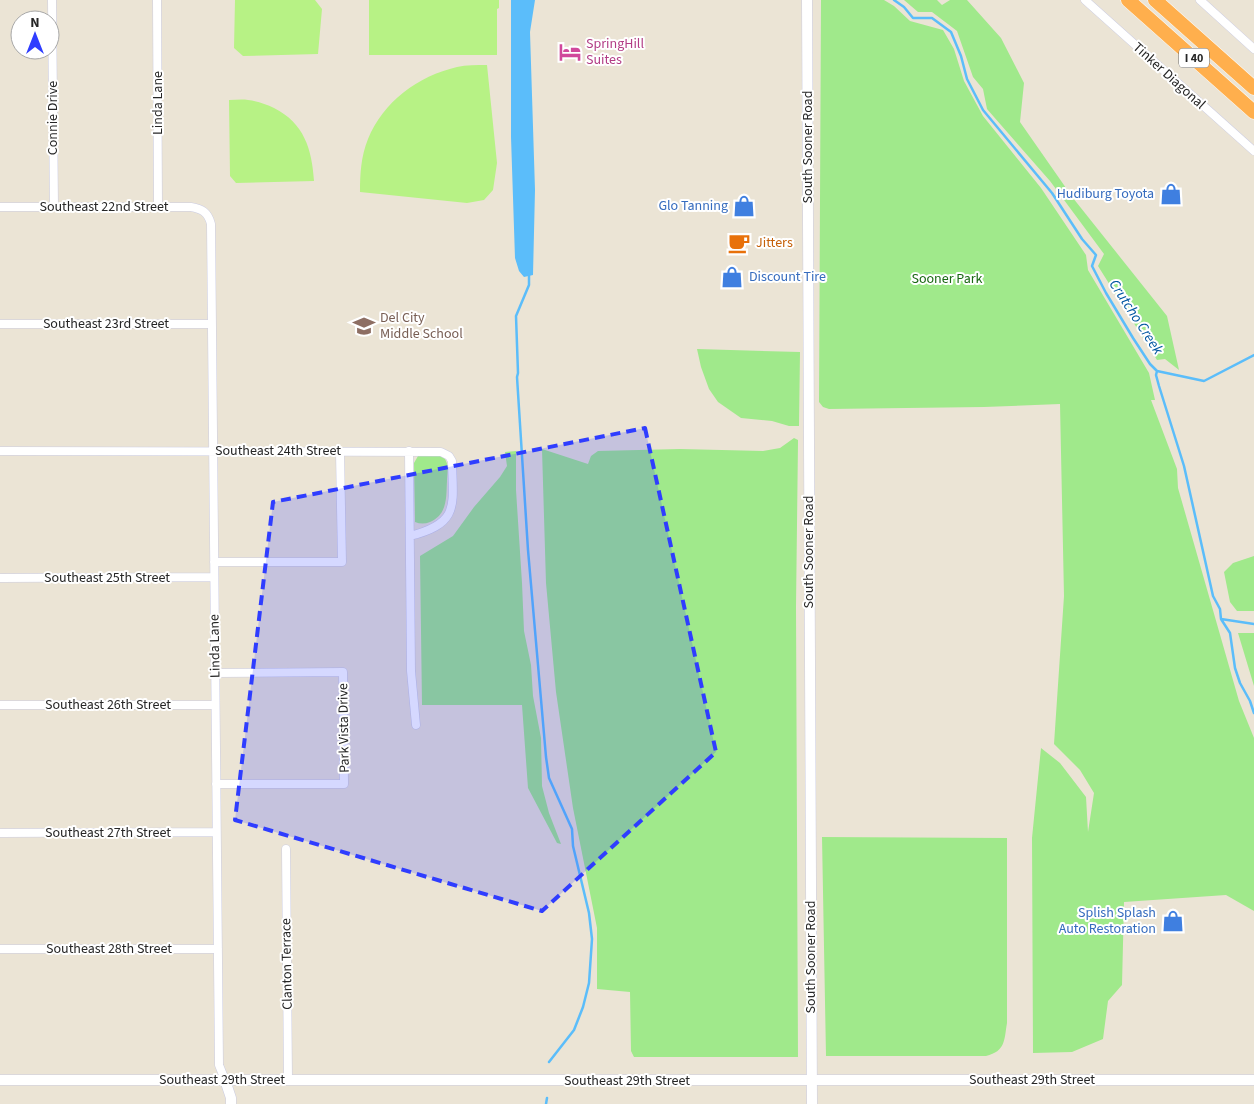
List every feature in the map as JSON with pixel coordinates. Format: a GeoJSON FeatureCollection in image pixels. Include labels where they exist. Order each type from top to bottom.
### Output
{"type":"FeatureCollection","features":[{"type":"Feature","properties":{"kind":"highway","name":"I 40"},"geometry":{"type":"LineString","coordinates":[[1155,0],[1254,88]]}},
{"type":"Feature","properties":{"kind":"highway"},"geometry":{"type":"LineString","coordinates":[[1159,0],[1169,12]]}},
{"type":"Feature","properties":{"kind":"highway","name":"I 40"},"geometry":{"type":"LineString","coordinates":[[1128,2],[1254,112]]}},
{"type":"Feature","properties":{"kind":"main road","name":"South Sooner Road"},"geometry":{"type":"LineString","coordinates":[[807,1],[812,1104]]}},
{"type":"Feature","properties":{"kind":"main road","name":"Southeast 29th Street"},"geometry":{"type":"LineString","coordinates":[[0,1080],[1254,1080]]}},
{"type":"Feature","properties":{"kind":"main road"},"geometry":{"type":"LineString","coordinates":[[225,1080],[231,1104]]}},
{"type":"Feature","properties":{"kind":"street","name":"Connie Drive"},"geometry":{"type":"LineString","coordinates":[[52,0],[54,207]]}},
{"type":"Feature","properties":{"kind":"street","name":"Linda Lane"},"geometry":{"type":"LineString","coordinates":[[157,0],[158,206]]}},
{"type":"Feature","properties":{"kind":"street","name":"Tinker Diagonal"},"geometry":{"type":"LineString","coordinates":[[1085,0],[1254,151]]}},
{"type":"Feature","properties":{"kind":"street"},"geometry":{"type":"LineString","coordinates":[[1200,0],[1254,49]]}},
{"type":"Feature","properties":{"kind":"street","name":"Southeast 22nd Street"},"geometry":{"type":"LineString","coordinates":[[0,207],[158,206],[191,207],[206,212]]}},
{"type":"Feature","properties":{"kind":"street","name":"Linda Lane"},"geometry":{"type":"LineString","coordinates":[[206,212],[211,224],[219,1064],[225,1080]]}},
{"type":"Feature","properties":{"kind":"street","name":"Southeast 23rd Street"},"geometry":{"type":"LineString","coordinates":[[0,324],[212,324]]}},
{"type":"Feature","properties":{"kind":"street","name":"Southeast 24th Street"},"geometry":{"type":"LineString","coordinates":[[0,450],[441,452],[449,456],[452,461],[453,504],[449,515],[441,524],[410,536]]}},
{"type":"Feature","properties":{"kind":"street"},"geometry":{"type":"LineString","coordinates":[[409,451],[412,671],[416,725]]}},
{"type":"Feature","properties":{"kind":"street"},"geometry":{"type":"LineString","coordinates":[[214,562],[342,562],[340,452]]}},
{"type":"Feature","properties":{"kind":"street","name":"Southeast 25th Street"},"geometry":{"type":"LineString","coordinates":[[0,578],[214,577]]}},
{"type":"Feature","properties":{"kind":"street","name":"Park Vista Drive"},"geometry":{"type":"LineString","coordinates":[[215,673],[343,672],[344,784],[216,784]]}},
{"type":"Feature","properties":{"kind":"street","name":"Southeast 26th Street"},"geometry":{"type":"LineString","coordinates":[[0,705],[216,705]]}},
{"type":"Feature","properties":{"kind":"street","name":"Southeast 27th Street"},"geometry":{"type":"LineString","coordinates":[[0,833],[216,832]]}},
{"type":"Feature","properties":{"kind":"street","name":"Clanton Terrace"},"geometry":{"type":"LineString","coordinates":[[286,849],[288,1080]]}},
{"type":"Feature","properties":{"kind":"street","name":"Southeast 28th Street"},"geometry":{"type":"LineString","coordinates":[[0,949],[218,949]]}},
{"type":"Feature","properties":{"kind":"highlighted area"},"geometry":{"type":"Polygon","coordinates":[[[645,428],[716,752],[542,911],[235,820],[273,502],[645,428]]]}},
{"type":"Feature","properties":{"kind":"green space"},"geometry":{"type":"Polygon","coordinates":[[[235,0],[315,0],[322,9],[318,54],[243,56],[234,48],[235,0]]]}},
{"type":"Feature","properties":{"kind":"green space"},"geometry":{"type":"Polygon","coordinates":[[[369,0],[499,0],[499,8],[497,9],[497,55],[369,55],[369,0]]]}},
{"type":"Feature","properties":{"kind":"green space","name":"Sooner Park"},"geometry":{"type":"Polygon","coordinates":[[[821,0],[884,0],[894,6],[910,21],[943,30],[954,49],[964,81],[983,116],[1041,188],[1086,255],[1088,270],[1149,373],[1155,400],[1151,400],[1177,469],[1178,488],[1239,701],[1254,738],[1254,911],[1226,895],[1124,902],[1122,985],[1108,1001],[1103,1039],[1072,1052],[1033,1053],[1032,838],[1041,748],[1060,763],[1086,797],[1088,832],[1094,793],[1080,770],[1054,744],[1064,596],[1060,404],[829,409],[823,407],[819,402],[821,0]]]}},
{"type":"Feature","properties":{"kind":"green space"},"geometry":{"type":"Polygon","coordinates":[[[904,0],[937,0],[942,5],[950,0],[967,0],[1001,38],[1024,83],[1020,122],[1073,198],[1167,316],[1179,370],[1165,359],[1157,360],[1098,266],[1104,254],[1050,181],[987,109],[983,89],[973,77],[957,31],[932,12],[918,12],[904,0]]]}},
{"type":"Feature","properties":{"kind":"green space"},"geometry":{"type":"Polygon","coordinates":[[[487,65],[497,163],[493,190],[484,200],[467,203],[360,192],[361,165],[368,139],[383,113],[392,102],[416,84],[443,71],[460,66],[487,65]]]}},
{"type":"Feature","properties":{"kind":"green space"},"geometry":{"type":"Polygon","coordinates":[[[229,100],[255,101],[274,108],[293,121],[308,148],[314,181],[236,183],[230,176],[229,100]]]}},
{"type":"Feature","properties":{"kind":"green space"},"geometry":{"type":"Polygon","coordinates":[[[697,349],[800,352],[799,426],[741,418],[718,402],[709,389],[697,349]]]}},
{"type":"Feature","properties":{"kind":"green space"},"geometry":{"type":"Polygon","coordinates":[[[794,438],[798,440],[796,607],[798,1057],[634,1057],[631,1051],[630,992],[597,989],[597,928],[573,808],[556,692],[546,583],[542,449],[588,464],[591,456],[598,451],[680,449],[763,451],[780,448],[794,438]]]}},
{"type":"Feature","properties":{"kind":"green space"},"geometry":{"type":"Polygon","coordinates":[[[516,451],[516,490],[524,631],[531,665],[533,696],[541,738],[542,786],[549,813],[561,844],[557,843],[528,788],[522,705],[422,705],[420,556],[453,536],[507,466],[505,452],[516,451]]]}},
{"type":"Feature","properties":{"kind":"green space"},"geometry":{"type":"Polygon","coordinates":[[[437,455],[445,459],[448,471],[445,504],[436,519],[426,523],[417,523],[415,522],[414,463],[418,456],[437,455]]]}},
{"type":"Feature","properties":{"kind":"green space"},"geometry":{"type":"Polygon","coordinates":[[[1254,556],[1254,611],[1237,611],[1230,602],[1224,572],[1233,563],[1254,556]]]}},
{"type":"Feature","properties":{"kind":"green space"},"geometry":{"type":"Polygon","coordinates":[[[1238,633],[1254,633],[1254,686],[1238,633]]]}},
{"type":"Feature","properties":{"kind":"green space"},"geometry":{"type":"Polygon","coordinates":[[[822,837],[1007,838],[1007,1023],[1001,1048],[993,1054],[986,1056],[826,1056],[822,837]]]}},
{"type":"Feature","properties":{"kind":"water"},"geometry":{"type":"Polygon","coordinates":[[[511,0],[535,0],[530,32],[535,190],[533,275],[524,277],[519,271],[515,258],[511,137],[511,0]]]}},
{"type":"Feature","properties":{"kind":"waterway","name":"Crutcho Creek"},"geometry":{"type":"LineString","coordinates":[[894,0],[904,7],[913,18],[932,18],[951,32],[961,56],[967,79],[983,110],[1052,193],[1082,239],[1096,255],[1092,266],[1106,293],[1133,338],[1150,364],[1157,371],[1156,375],[1159,386],[1184,466],[1213,596],[1220,609],[1221,619],[1230,633],[1235,668],[1254,713]]}},
{"type":"Feature","properties":{"kind":"waterway"},"geometry":{"type":"LineString","coordinates":[[529,272],[529,285],[516,316],[517,377],[528,550],[546,757],[549,778],[572,829],[573,846],[589,913],[592,939],[589,983],[583,1007],[574,1030],[549,1062]]}},
{"type":"Feature","properties":{"kind":"waterway"},"geometry":{"type":"LineString","coordinates":[[1157,371],[1204,381],[1254,355]]}},
{"type":"Feature","properties":{"kind":"waterway"},"geometry":{"type":"LineString","coordinates":[[1221,619],[1254,624]]}},
{"type":"Feature","properties":{"kind":"waterway"},"geometry":{"type":"LineString","coordinates":[[546,1104],[547,1098]]}},
{"type":"Feature","properties":{"kind":"place","name":"SpringHill Suites"},"geometry":{"type":"Point","coordinates":[570,52]}},
{"type":"Feature","properties":{"kind":"place","name":"Hudiburg Toyota"},"geometry":{"type":"Point","coordinates":[1171,194]}},
{"type":"Feature","properties":{"kind":"place","name":"Glo Tanning"},"geometry":{"type":"Point","coordinates":[744,206]}},
{"type":"Feature","properties":{"kind":"place","name":"Jitters"},"geometry":{"type":"Point","coordinates":[739,243]}},
{"type":"Feature","properties":{"kind":"place","name":"Discount Tire"},"geometry":{"type":"Point","coordinates":[732,277]}},
{"type":"Feature","properties":{"kind":"place","name":"Del City Middle School"},"geometry":{"type":"Point","coordinates":[364,326]}},
{"type":"Feature","properties":{"kind":"place","name":"Splish Splash Auto Restoration"},"geometry":{"type":"Point","coordinates":[1173,921]}}]}
